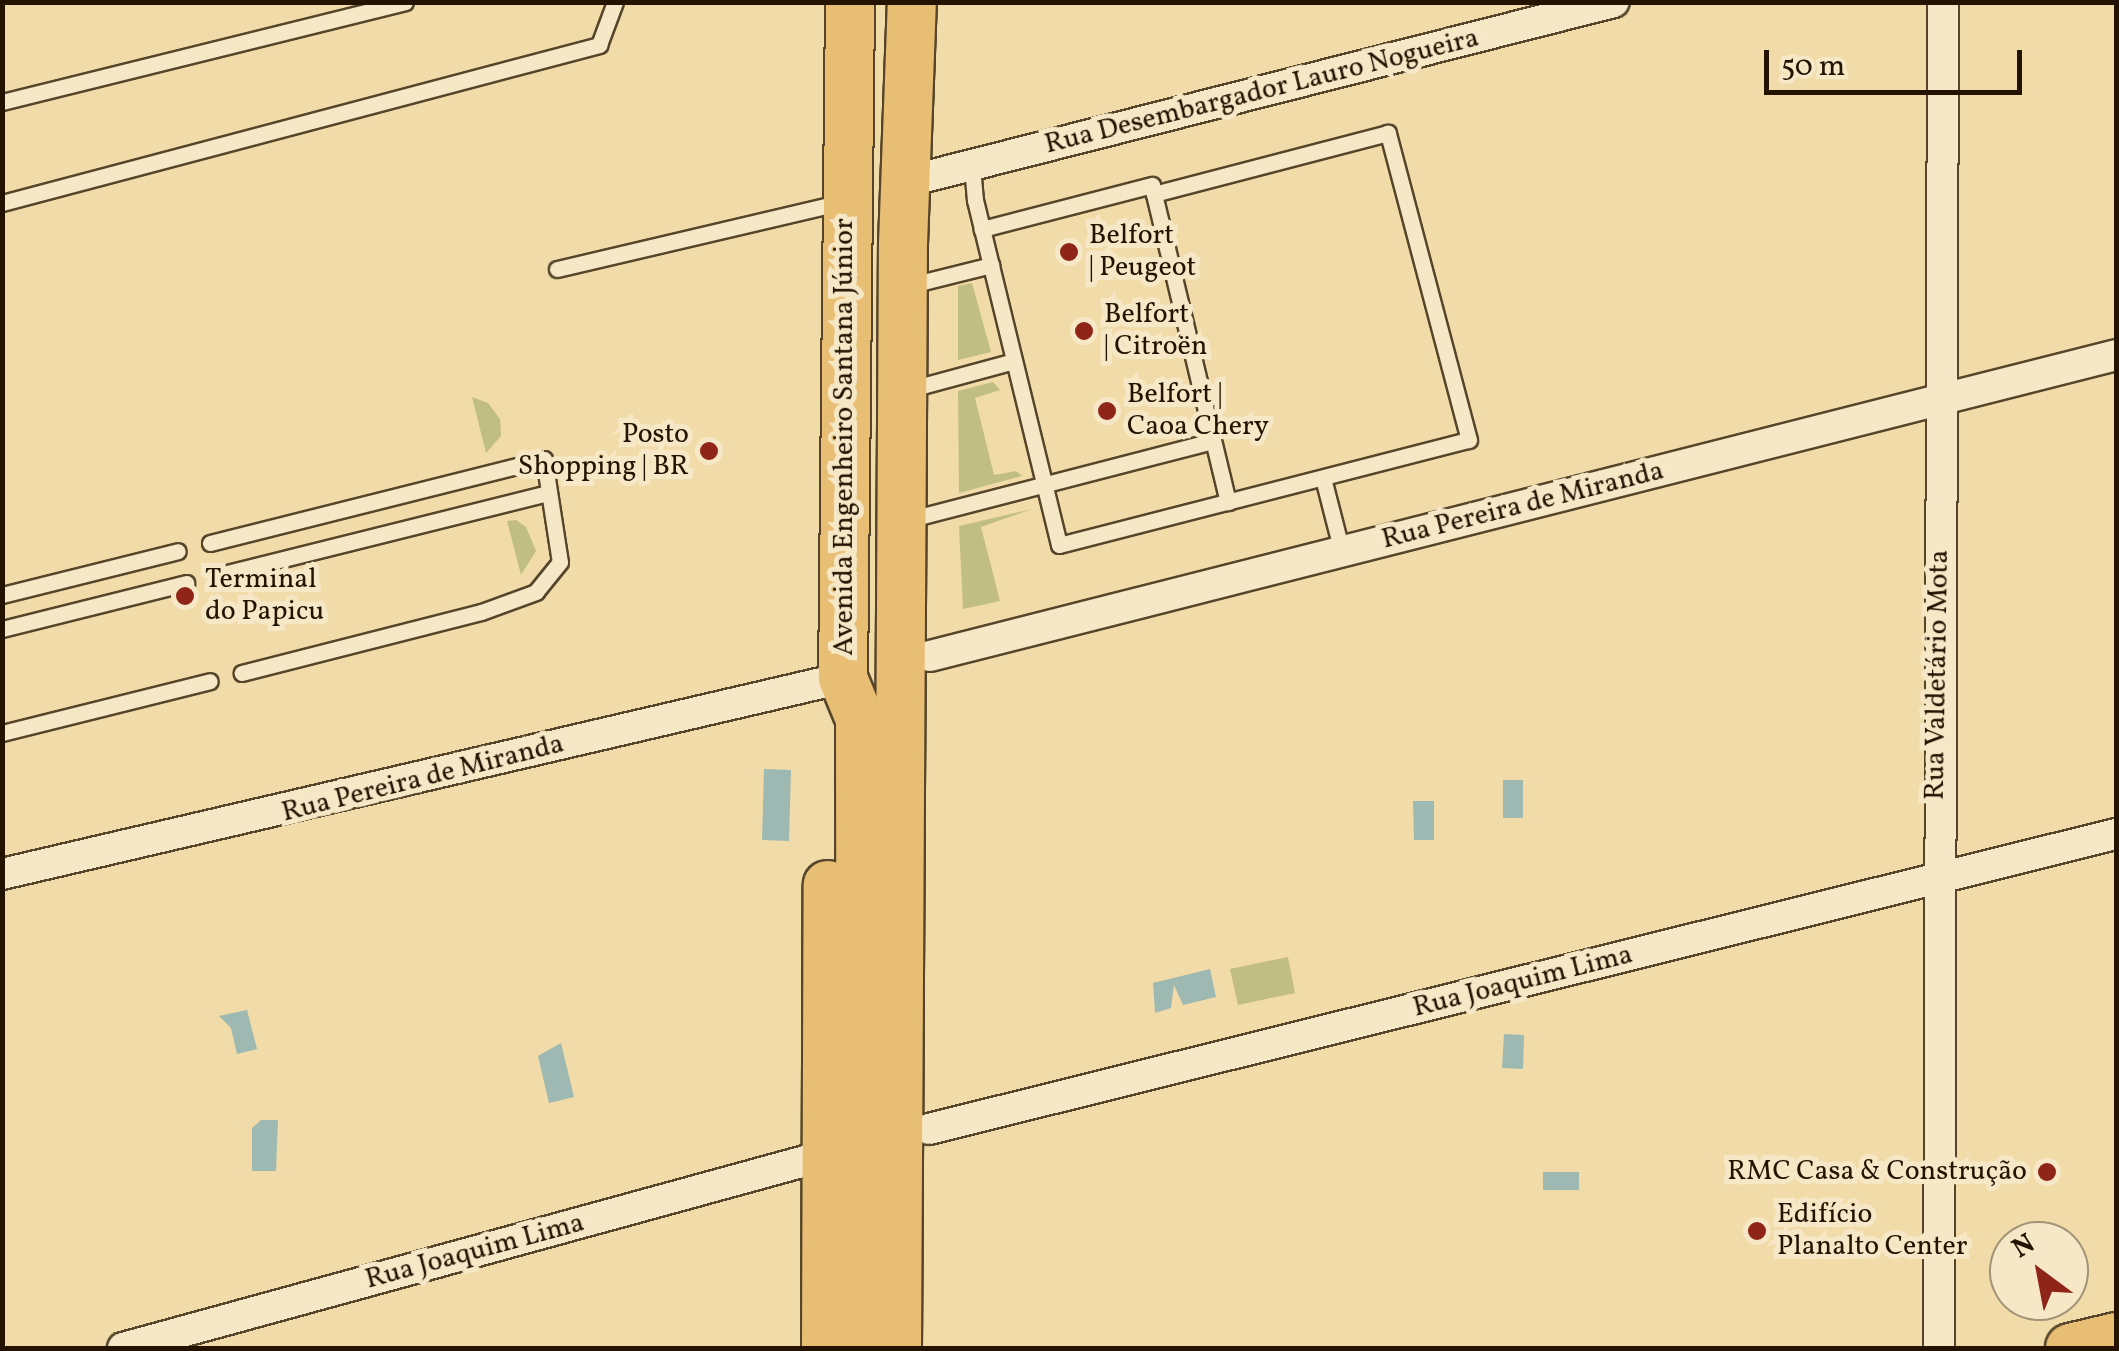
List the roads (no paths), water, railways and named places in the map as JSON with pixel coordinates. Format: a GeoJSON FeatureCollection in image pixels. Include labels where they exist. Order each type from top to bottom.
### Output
{"type":"FeatureCollection","features":[{"type":"Feature","properties":{"kind":"main road","name":"Avenida Engenheiro Santana Júnior"},"geometry":{"type":"LineString","coordinates":[[850,2],[843,678],[860,718],[860,1348]]}},
{"type":"Feature","properties":{"kind":"main road","name":"Avenida Engenheiro Santana Júnior"},"geometry":{"type":"LineString","coordinates":[[897,1348],[903,266],[909,181],[912,2]]}},
{"type":"Feature","properties":{"kind":"main road"},"geometry":{"type":"LineString","coordinates":[[847,201],[875,208],[903,266]]}},
{"type":"Feature","properties":{"kind":"main road"},"geometry":{"type":"LineString","coordinates":[[902,574],[930,656],[927,1348]]}},
{"type":"Feature","properties":{"kind":"main road"},"geometry":{"type":"LineString","coordinates":[[826,1348],[829,721],[843,678]]}},
{"type":"Feature","properties":{"kind":"main road"},"geometry":{"type":"LineString","coordinates":[[2070,1348],[2116,1337]]}},
{"type":"Feature","properties":{"kind":"street","name":"Rua Desembargador Lauro Nogueira"},"geometry":{"type":"LineString","coordinates":[[909,181],[1614,2]]}},
{"type":"Feature","properties":{"kind":"street","name":"Rua Valdetário Mota"},"geometry":{"type":"LineString","coordinates":[[1938,1348],[1936,880],[1943,2]]}},
{"type":"Feature","properties":{"kind":"street","name":"Rua Pereira de Miranda"},"geometry":{"type":"LineString","coordinates":[[930,656],[2116,356]]}},
{"type":"Feature","properties":{"kind":"street","name":"Rua Pereira de Miranda"},"geometry":{"type":"LineString","coordinates":[[2,874],[843,678]]}},
{"type":"Feature","properties":{"kind":"street","name":"Rua Joaquim Lima"},"geometry":{"type":"LineString","coordinates":[[929,1129],[2116,834]]}},
{"type":"Feature","properties":{"kind":"street","name":"Rua Joaquim Lima"},"geometry":{"type":"LineString","coordinates":[[124,1348],[826,1155]]}},
{"type":"Feature","properties":{"kind":"lane"},"geometry":{"type":"LineString","coordinates":[[2,102],[405,2]]}},
{"type":"Feature","properties":{"kind":"lane"},"geometry":{"type":"LineString","coordinates":[[2,202],[599,46],[617,12],[615,2]]}},
{"type":"Feature","properties":{"kind":"lane"},"geometry":{"type":"LineString","coordinates":[[972,166],[982,228],[1059,546],[1469,440],[1388,133],[1154,194]]}},
{"type":"Feature","properties":{"kind":"lane"},"geometry":{"type":"LineString","coordinates":[[982,228],[1152,186],[1228,502]]}},
{"type":"Feature","properties":{"kind":"lane"},"geometry":{"type":"LineString","coordinates":[[557,269],[847,201]]}},
{"type":"Feature","properties":{"kind":"lane"},"geometry":{"type":"LineString","coordinates":[[903,266],[991,265]]}},
{"type":"Feature","properties":{"kind":"lane"},"geometry":{"type":"LineString","coordinates":[[903,391],[1014,361]]}},
{"type":"Feature","properties":{"kind":"lane"},"geometry":{"type":"LineString","coordinates":[[902,521],[1213,440]]}},
{"type":"Feature","properties":{"kind":"lane"},"geometry":{"type":"LineString","coordinates":[[210,543],[544,459],[560,562],[536,592],[482,612],[242,673]]}},
{"type":"Feature","properties":{"kind":"lane"},"geometry":{"type":"LineString","coordinates":[[1323,478],[1342,552]]}},
{"type":"Feature","properties":{"kind":"lane"},"geometry":{"type":"LineString","coordinates":[[219,575],[549,493]]}},
{"type":"Feature","properties":{"kind":"lane"},"geometry":{"type":"LineString","coordinates":[[2,595],[178,550]]}},
{"type":"Feature","properties":{"kind":"lane"},"geometry":{"type":"LineString","coordinates":[[2,628],[186,584]]}},
{"type":"Feature","properties":{"kind":"lane"},"geometry":{"type":"LineString","coordinates":[[2,734],[210,680]]}},
{"type":"Feature","properties":{"kind":"water"},"geometry":{"type":"Polygon","coordinates":[[[764,769],[791,770],[789,841],[762,840],[764,769]]]}},
{"type":"Feature","properties":{"kind":"water"},"geometry":{"type":"Polygon","coordinates":[[[1503,780],[1523,780],[1523,818],[1503,818],[1503,780]]]}},
{"type":"Feature","properties":{"kind":"water"},"geometry":{"type":"Polygon","coordinates":[[[1413,801],[1434,801],[1434,840],[1414,840],[1413,801]]]}},
{"type":"Feature","properties":{"kind":"water"},"geometry":{"type":"Polygon","coordinates":[[[1210,969],[1216,997],[1183,1005],[1174,985],[1171,1008],[1155,1013],[1153,983],[1210,969]]]}},
{"type":"Feature","properties":{"kind":"water"},"geometry":{"type":"Polygon","coordinates":[[[247,1010],[257,1049],[237,1054],[231,1028],[219,1016],[247,1010]]]}},
{"type":"Feature","properties":{"kind":"water"},"geometry":{"type":"Polygon","coordinates":[[[1504,1034],[1524,1035],[1523,1069],[1502,1068],[1504,1034]]]}},
{"type":"Feature","properties":{"kind":"water"},"geometry":{"type":"Polygon","coordinates":[[[561,1043],[574,1097],[549,1103],[538,1056],[561,1043]]]}},
{"type":"Feature","properties":{"kind":"water"},"geometry":{"type":"Polygon","coordinates":[[[261,1120],[278,1120],[276,1171],[252,1171],[252,1128],[261,1120]]]}},
{"type":"Feature","properties":{"kind":"water"},"geometry":{"type":"Polygon","coordinates":[[[1543,1172],[1579,1172],[1579,1190],[1543,1190],[1543,1172]]]}},
{"type":"Feature","properties":{"kind":"place","name":"Belfort | Peugeot"},"geometry":{"type":"Point","coordinates":[1069,252]}},
{"type":"Feature","properties":{"kind":"place","name":"Belfort | Citroën"},"geometry":{"type":"Point","coordinates":[1084,331]}},
{"type":"Feature","properties":{"kind":"place","name":"Belfort | Caoa Chery"},"geometry":{"type":"Point","coordinates":[1107,411]}},
{"type":"Feature","properties":{"kind":"place","name":"Posto Shopping | BR"},"geometry":{"type":"Point","coordinates":[709,451]}},
{"type":"Feature","properties":{"kind":"place","name":"Terminal do Papicu"},"geometry":{"type":"Point","coordinates":[185,596]}},
{"type":"Feature","properties":{"kind":"place","name":"RMC Casa & Construção"},"geometry":{"type":"Point","coordinates":[2047,1172]}},
{"type":"Feature","properties":{"kind":"place","name":"Edifício Planalto Center"},"geometry":{"type":"Point","coordinates":[1757,1231]}}]}
